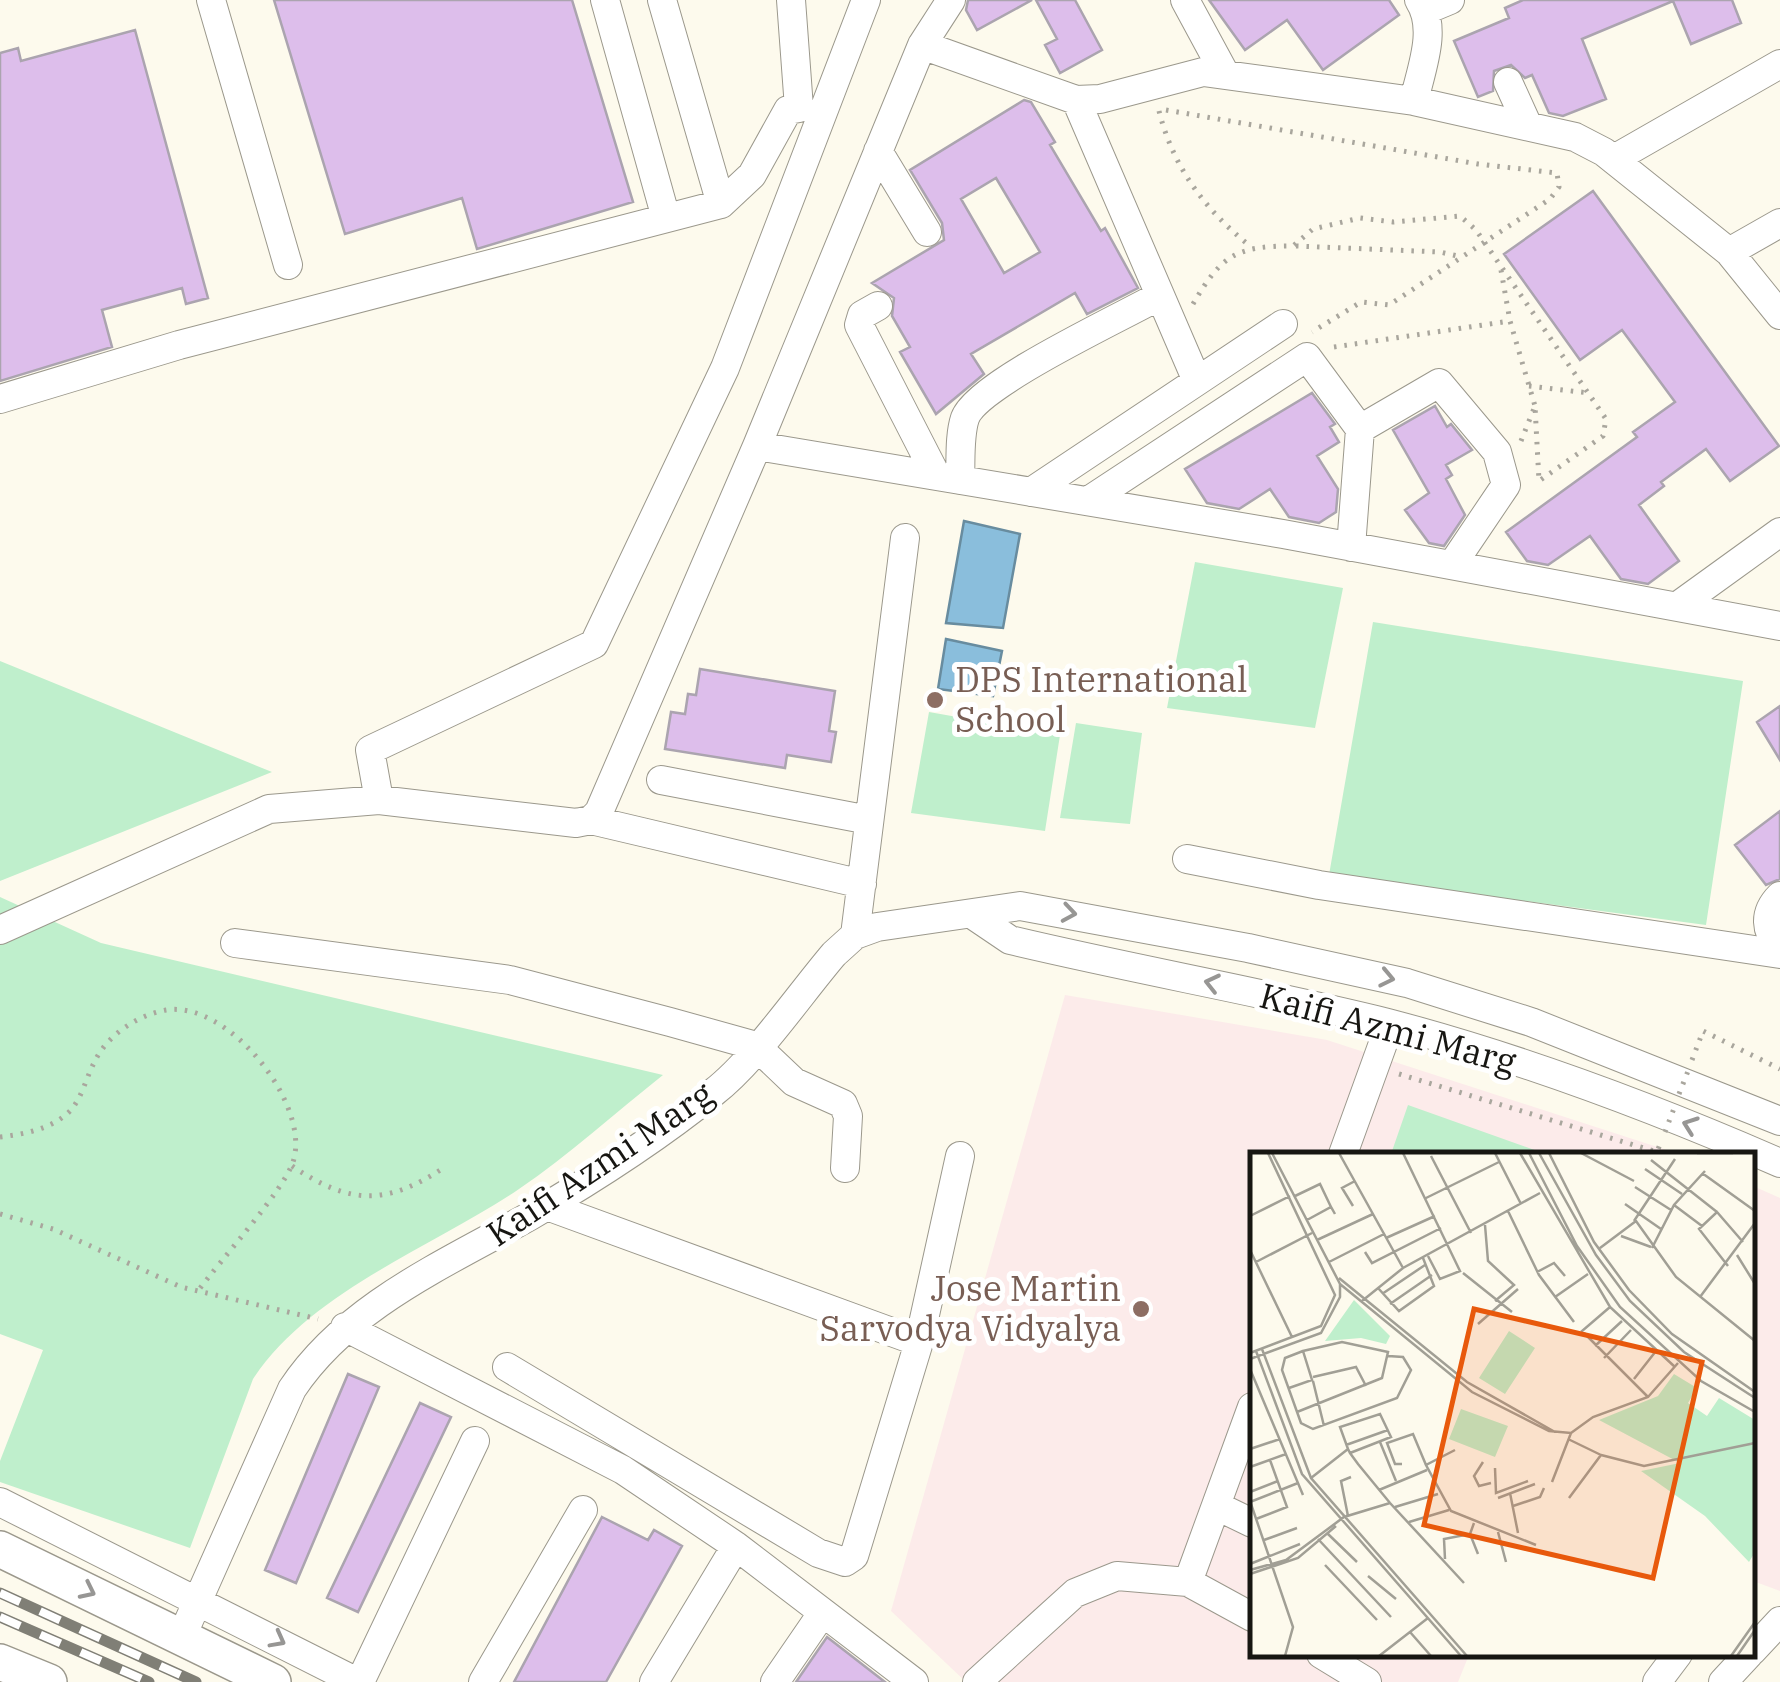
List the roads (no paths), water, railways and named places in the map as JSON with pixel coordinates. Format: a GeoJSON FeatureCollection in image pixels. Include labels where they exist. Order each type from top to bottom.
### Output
{"type":"FeatureCollection","features":[{"type":"Feature","properties":{"kind":"main road"},"geometry":{"type":"LineString","coordinates":[[0,1548],[273,1682]]}},
{"type":"Feature","properties":{"kind":"main road"},"geometry":{"type":"LineString","coordinates":[[0,1662],[49,1682]]}},
{"type":"Feature","properties":{"kind":"street"},"geometry":{"type":"LineString","coordinates":[[211,0],[288,265]]}},
{"type":"Feature","properties":{"kind":"street"},"geometry":{"type":"LineString","coordinates":[[605,0],[666,218]]}},
{"type":"Feature","properties":{"kind":"street"},"geometry":{"type":"LineString","coordinates":[[662,0],[721,204]]}},
{"type":"Feature","properties":{"kind":"street"},"geometry":{"type":"LineString","coordinates":[[0,399],[179,345],[721,204],[752,176],[788,110],[798,108],[791,0]]}},
{"type":"Feature","properties":{"kind":"street"},"geometry":{"type":"LineString","coordinates":[[378,800],[370,750],[594,644],[726,368],[866,0]]}},
{"type":"Feature","properties":{"kind":"street"},"geometry":{"type":"LineString","coordinates":[[591,820],[599,812],[757,446],[922,45],[950,0]]}},
{"type":"Feature","properties":{"kind":"street"},"geometry":{"type":"LineString","coordinates":[[1185,0],[1225,74]]}},
{"type":"Feature","properties":{"kind":"street"},"geometry":{"type":"LineString","coordinates":[[1414,101],[1431,3]]}},
{"type":"Feature","properties":{"kind":"street"},"geometry":{"type":"LineString","coordinates":[[922,45],[1076,100],[1100,98],[1174,76],[1225,74],[1414,101],[1575,137],[1614,159],[1729,252],[1780,316]]}},
{"type":"Feature","properties":{"kind":"street"},"geometry":{"type":"LineString","coordinates":[[1614,159],[1780,64]]}},
{"type":"Feature","properties":{"kind":"street"},"geometry":{"type":"LineString","coordinates":[[1508,82],[1528,126]]}},
{"type":"Feature","properties":{"kind":"street"},"geometry":{"type":"LineString","coordinates":[[1076,100],[1197,381]]}},
{"type":"Feature","properties":{"kind":"street"},"geometry":{"type":"LineString","coordinates":[[878,151],[927,232]]}},
{"type":"Feature","properties":{"kind":"street"},"geometry":{"type":"LineString","coordinates":[[1729,252],[1780,224]]}},
{"type":"Feature","properties":{"kind":"street"},"geometry":{"type":"LineString","coordinates":[[948,478],[974,404],[1027,367],[1159,296]]}},
{"type":"Feature","properties":{"kind":"street"},"geometry":{"type":"LineString","coordinates":[[878,306],[862,315],[859,325],[948,478]]}},
{"type":"Feature","properties":{"kind":"street"},"geometry":{"type":"LineString","coordinates":[[1031,492],[1283,324]]}},
{"type":"Feature","properties":{"kind":"street"},"geometry":{"type":"LineString","coordinates":[[1088,501],[1306,357],[1360,428],[1351,546]]}},
{"type":"Feature","properties":{"kind":"street"},"geometry":{"type":"LineString","coordinates":[[1227,361],[1253,392]]}},
{"type":"Feature","properties":{"kind":"street"},"geometry":{"type":"LineString","coordinates":[[1360,428],[1440,382],[1498,452],[1506,485],[1452,565]]}},
{"type":"Feature","properties":{"kind":"street"},"geometry":{"type":"LineString","coordinates":[[757,446],[1351,546],[1780,626]]}},
{"type":"Feature","properties":{"kind":"street"},"geometry":{"type":"LineString","coordinates":[[1679,606],[1780,532]]}},
{"type":"Feature","properties":{"kind":"street"},"geometry":{"type":"LineString","coordinates":[[905,538],[855,935],[892,923],[1020,906],[1050,910],[1408,983],[1531,1022],[1780,1121]]}},
{"type":"Feature","properties":{"kind":"street"},"geometry":{"type":"LineString","coordinates":[[662,780],[869,820]]}},
{"type":"Feature","properties":{"kind":"street"},"geometry":{"type":"LineString","coordinates":[[0,930],[256,813],[354,799],[576,823],[591,820],[862,884]]}},
{"type":"Feature","properties":{"kind":"street"},"geometry":{"type":"LineString","coordinates":[[1187,860],[1319,885],[1780,952]]}},
{"type":"Feature","properties":{"kind":"street"},"geometry":{"type":"LineString","coordinates":[[1780,896],[1771,905],[1767,922],[1780,952]]}},
{"type":"Feature","properties":{"kind":"street","name":"Kaifi Azmi Marg"},"geometry":{"type":"LineString","coordinates":[[973,915],[1010,940],[1390,1024],[1520,1064],[1706,1130],[1780,1163]]}},
{"type":"Feature","properties":{"kind":"street","name":"Kaifi Azmi Marg"},"geometry":{"type":"LineString","coordinates":[[182,1636],[292,1389],[314,1356],[346,1327],[546,1206],[716,1091],[855,935]]}},
{"type":"Feature","properties":{"kind":"street"},"geometry":{"type":"LineString","coordinates":[[235,943],[510,980],[756,1046],[794,1082],[843,1104],[848,1116],[846,1168]]}},
{"type":"Feature","properties":{"kind":"street"},"geometry":{"type":"LineString","coordinates":[[1344,1152],[1390,1024]]}},
{"type":"Feature","properties":{"kind":"street"},"geometry":{"type":"LineString","coordinates":[[507,1367],[818,1553],[846,1562],[854,1556],[919,1342],[960,1156]]}},
{"type":"Feature","properties":{"kind":"street"},"geometry":{"type":"LineString","coordinates":[[546,1206],[919,1342]]}},
{"type":"Feature","properties":{"kind":"street"},"geometry":{"type":"LineString","coordinates":[[346,1327],[624,1470],[736,1546],[821,1615],[914,1682]]}},
{"type":"Feature","properties":{"kind":"street"},"geometry":{"type":"LineString","coordinates":[[1188,1582],[1250,1413]]}},
{"type":"Feature","properties":{"kind":"street"},"geometry":{"type":"LineString","coordinates":[[0,1502],[358,1682],[476,1441]]}},
{"type":"Feature","properties":{"kind":"street"},"geometry":{"type":"LineString","coordinates":[[1217,1506],[1250,1522]]}},
{"type":"Feature","properties":{"kind":"street"},"geometry":{"type":"LineString","coordinates":[[483,1682],[583,1510]]}},
{"type":"Feature","properties":{"kind":"street"},"geometry":{"type":"LineString","coordinates":[[654,1682],[736,1546]]}},
{"type":"Feature","properties":{"kind":"street"},"geometry":{"type":"LineString","coordinates":[[977,1682],[1075,1593],[1118,1576],[1188,1582],[1250,1616]]}},
{"type":"Feature","properties":{"kind":"street"},"geometry":{"type":"LineString","coordinates":[[775,1682],[821,1615]]}},
{"type":"Feature","properties":{"kind":"street"},"geometry":{"type":"LineString","coordinates":[[1755,1648],[1780,1621]]}},
{"type":"Feature","properties":{"kind":"street"},"geometry":{"type":"LineString","coordinates":[[1326,1657],[1367,1682]]}},
{"type":"Feature","properties":{"kind":"street"},"geometry":{"type":"LineString","coordinates":[[1657,1682],[1676,1657]]}},
{"type":"Feature","properties":{"kind":"street"},"geometry":{"type":"LineString","coordinates":[[1723,1682],[1746,1657]]}},
{"type":"Feature","properties":{"kind":"water"},"geometry":{"type":"Polygon","coordinates":[[[964,521],[1020,534],[1003,628],[946,623],[964,521]]]}},
{"type":"Feature","properties":{"kind":"water"},"geometry":{"type":"Polygon","coordinates":[[[946,639],[1002,651],[993,696],[938,689],[946,639]]]}},
{"type":"Feature","properties":{"kind":"railway"},"geometry":{"type":"LineString","coordinates":[[0,1593],[196,1682]]}},
{"type":"Feature","properties":{"kind":"railway"},"geometry":{"type":"LineString","coordinates":[[0,1617],[149,1682]]}},
{"type":"Feature","properties":{"kind":"place","name":"DPS International School"},"geometry":{"type":"Point","coordinates":[935,700]}},
{"type":"Feature","properties":{"kind":"place","name":"Jose Martin Sarvodya Vidyalya"},"geometry":{"type":"Point","coordinates":[1141,1309]}}]}
